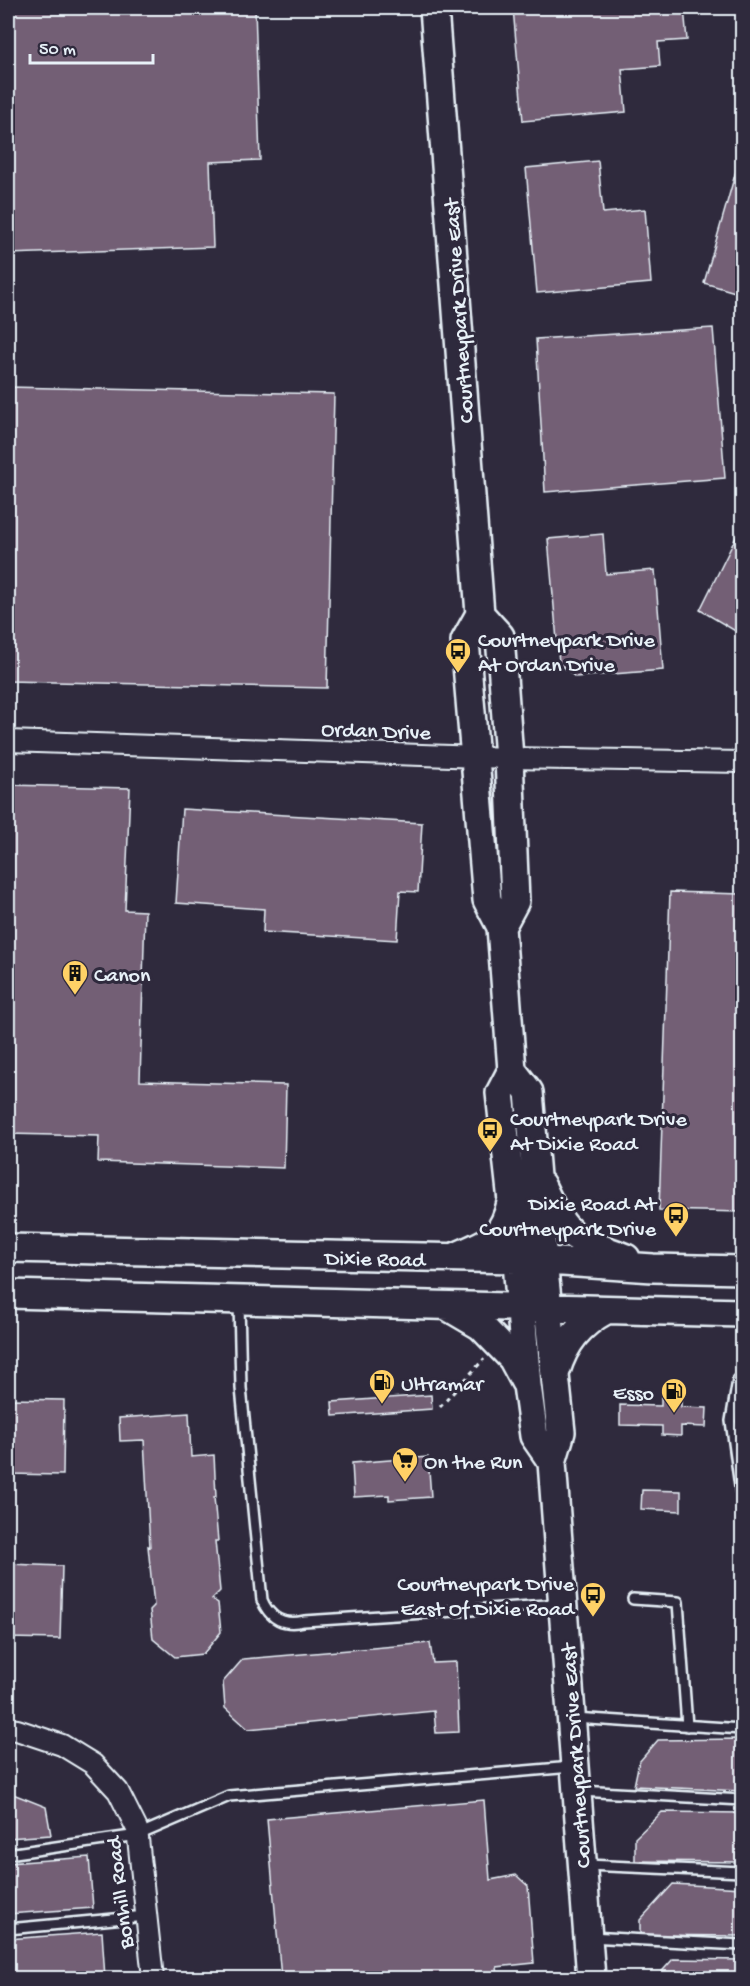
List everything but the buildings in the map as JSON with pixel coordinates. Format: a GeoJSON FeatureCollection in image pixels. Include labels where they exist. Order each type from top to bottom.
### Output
{"type":"FeatureCollection","features":[{"type":"Feature","properties":{"kind":"main road","name":"Courtneypark Drive East"},"geometry":{"type":"LineString","coordinates":[[434,8],[480,614],[465,641],[487,900],[501,927],[512,1070],[500,1093],[512,1201],[530,1260],[549,1308],[561,1432],[552,1462],[591,1978]]}},
{"type":"Feature","properties":{"kind":"main road"},"geometry":{"type":"LineString","coordinates":[[480,614],[500,636],[509,758],[515,901],[501,927]]}},
{"type":"Feature","properties":{"kind":"main road","name":"Courtneypark Drive East"},"geometry":{"type":"LineString","coordinates":[[512,1070],[529,1092],[536,1173],[530,1260],[520,1306],[526,1385],[534,1436],[552,1462]]}},
{"type":"Feature","properties":{"kind":"main road"},"geometry":{"type":"LineString","coordinates":[[536,1173],[554,1210],[573,1235],[592,1245],[653,1268]]}},
{"type":"Feature","properties":{"kind":"main road"},"geometry":{"type":"LineString","coordinates":[[451,1259],[484,1245],[498,1234],[507,1219],[512,1201]]}},
{"type":"Feature","properties":{"kind":"main road","name":"Dixie Road"},"geometry":{"type":"LineString","coordinates":[[8,1248],[530,1260],[653,1268],[742,1270]]}},
{"type":"Feature","properties":{"kind":"main road","name":"Dixie Road"},"geometry":{"type":"LineString","coordinates":[[8,1294],[742,1313]]}},
{"type":"Feature","properties":{"kind":"main road"},"geometry":{"type":"LineString","coordinates":[[446,1306],[481,1326],[512,1358],[526,1385]]}},
{"type":"Feature","properties":{"kind":"main road"},"geometry":{"type":"LineString","coordinates":[[555,1375],[560,1357],[568,1342],[585,1323],[606,1310]]}},
{"type":"Feature","properties":{"kind":"street","name":"Ordan Drive"},"geometry":{"type":"LineString","coordinates":[[8,741],[509,758],[742,762]]}},
{"type":"Feature","properties":{"kind":"street","name":"Bonhill Road"},"geometry":{"type":"LineString","coordinates":[[8,1729],[62,1745],[93,1764],[118,1791],[137,1829],[153,1978]]}},
{"type":"Feature","properties":{"kind":"lane"},"geometry":{"type":"LineString","coordinates":[[239,1300],[241,1388],[262,1600],[274,1618],[294,1624],[562,1604]]}},
{"type":"Feature","properties":{"kind":"lane"},"geometry":{"type":"LineString","coordinates":[[738,1380],[731,1421],[742,1501]]}},
{"type":"Feature","properties":{"kind":"lane"},"geometry":{"type":"LineString","coordinates":[[633,1599],[678,1602],[687,1726]]}},
{"type":"Feature","properties":{"kind":"lane"},"geometry":{"type":"LineString","coordinates":[[571,1718],[742,1729]]}},
{"type":"Feature","properties":{"kind":"lane"},"geometry":{"type":"LineString","coordinates":[[8,1854],[138,1835],[229,1796],[576,1779],[742,1800]]}},
{"type":"Feature","properties":{"kind":"lane"},"geometry":{"type":"LineString","coordinates":[[582,1865],[742,1872]]}},
{"type":"Feature","properties":{"kind":"lane"},"geometry":{"type":"LineString","coordinates":[[8,1929],[146,1916]]}},
{"type":"Feature","properties":{"kind":"lane"},"geometry":{"type":"LineString","coordinates":[[588,1937],[742,1945]]}},
{"type":"Feature","properties":{"kind":"path"},"geometry":{"type":"LineString","coordinates":[[440,1407],[488,1355]]}},
{"type":"Feature","properties":{"kind":"place","name":"Courtneypark Drive At Ordan Drive"},"geometry":{"type":"Point","coordinates":[458,674]}},
{"type":"Feature","properties":{"kind":"place","name":"Canon"},"geometry":{"type":"Point","coordinates":[75,996]}},
{"type":"Feature","properties":{"kind":"place","name":"Courtneypark Drive At Dixie Road"},"geometry":{"type":"Point","coordinates":[490,1153]}},
{"type":"Feature","properties":{"kind":"place","name":"Dixie Road At Courtneypark Drive"},"geometry":{"type":"Point","coordinates":[676,1238]}},
{"type":"Feature","properties":{"kind":"place","name":"Ultramar"},"geometry":{"type":"Point","coordinates":[382,1405]}},
{"type":"Feature","properties":{"kind":"place","name":"Esso"},"geometry":{"type":"Point","coordinates":[674,1414]}},
{"type":"Feature","properties":{"kind":"place","name":"On the Run"},"geometry":{"type":"Point","coordinates":[405,1483]}},
{"type":"Feature","properties":{"kind":"place","name":"Courtneypark Drive East Of Dixie Road"},"geometry":{"type":"Point","coordinates":[593,1618]}}]}
